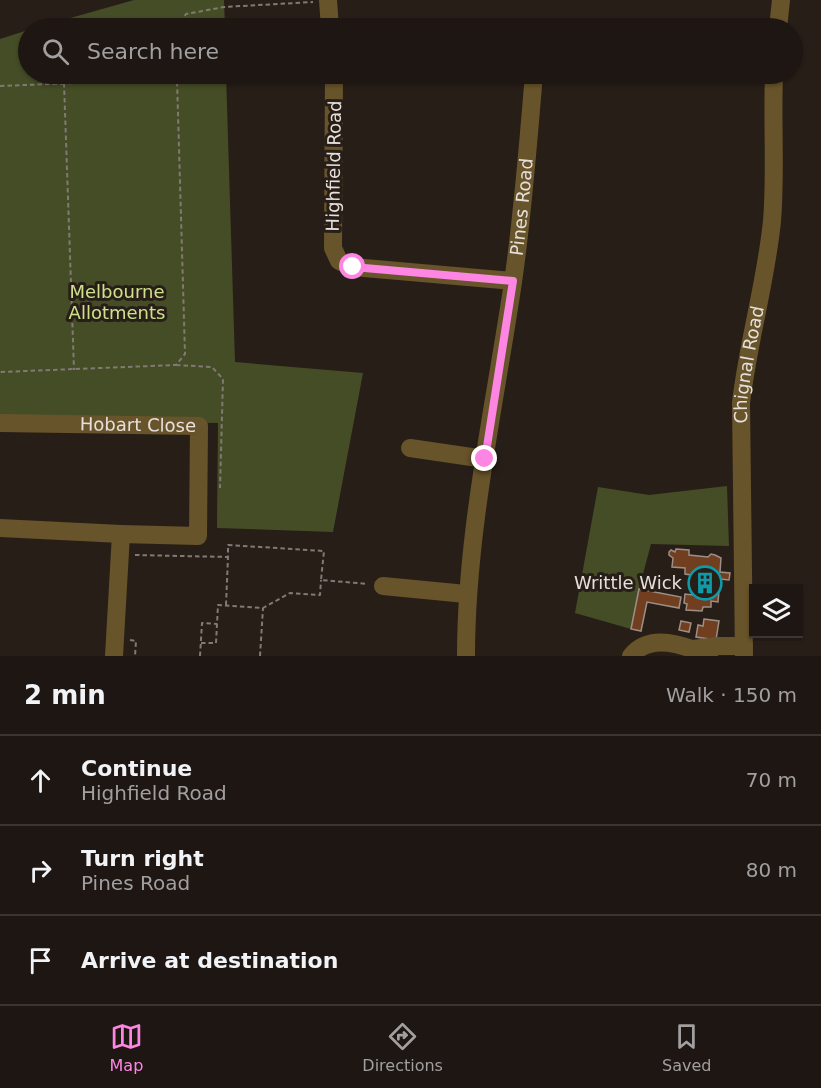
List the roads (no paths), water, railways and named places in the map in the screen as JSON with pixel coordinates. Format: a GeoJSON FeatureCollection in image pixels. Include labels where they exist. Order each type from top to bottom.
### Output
{"type":"FeatureCollection","features":[{"type":"Feature","properties":{"kind":"street"},"geometry":{"type":"LineString","coordinates":[[328,0],[329,18]]}},
{"type":"Feature","properties":{"kind":"street"},"geometry":{"type":"LineString","coordinates":[[779,18],[781,0]]}},
{"type":"Feature","properties":{"kind":"street","name":"Highfield Road"},"geometry":{"type":"LineString","coordinates":[[334,84],[333,248],[339,261],[353,267],[513,281]]}},
{"type":"Feature","properties":{"kind":"street","name":"Pines Road"},"geometry":{"type":"LineString","coordinates":[[466,656],[466,594],[513,281],[533,84]]}},
{"type":"Feature","properties":{"kind":"street","name":"Chignal Road"},"geometry":{"type":"LineString","coordinates":[[744,651],[741,403],[772,221],[774,84]]}},
{"type":"Feature","properties":{"kind":"street","name":"Hobart Close"},"geometry":{"type":"LineString","coordinates":[[0,423],[199,426],[198,536],[0,528]]}},
{"type":"Feature","properties":{"kind":"street"},"geometry":{"type":"LineString","coordinates":[[411,448],[485,459]]}},
{"type":"Feature","properties":{"kind":"street"},"geometry":{"type":"LineString","coordinates":[[114,656],[121,534]]}},
{"type":"Feature","properties":{"kind":"street"},"geometry":{"type":"LineString","coordinates":[[383,586],[466,594]]}},
{"type":"Feature","properties":{"kind":"street"},"geometry":{"type":"LineString","coordinates":[[631,656],[639,648],[656,642],[701,652],[744,651]]}},
{"type":"Feature","properties":{"kind":"place","name":"Writtle Wick"},"geometry":{"type":"Point","coordinates":[705,583]}},
{"type":"Feature","properties":{"kind":"park label","name":"Melbourne Allotments"},"geometry":{"type":"Point","coordinates":[117,302]}}]}
